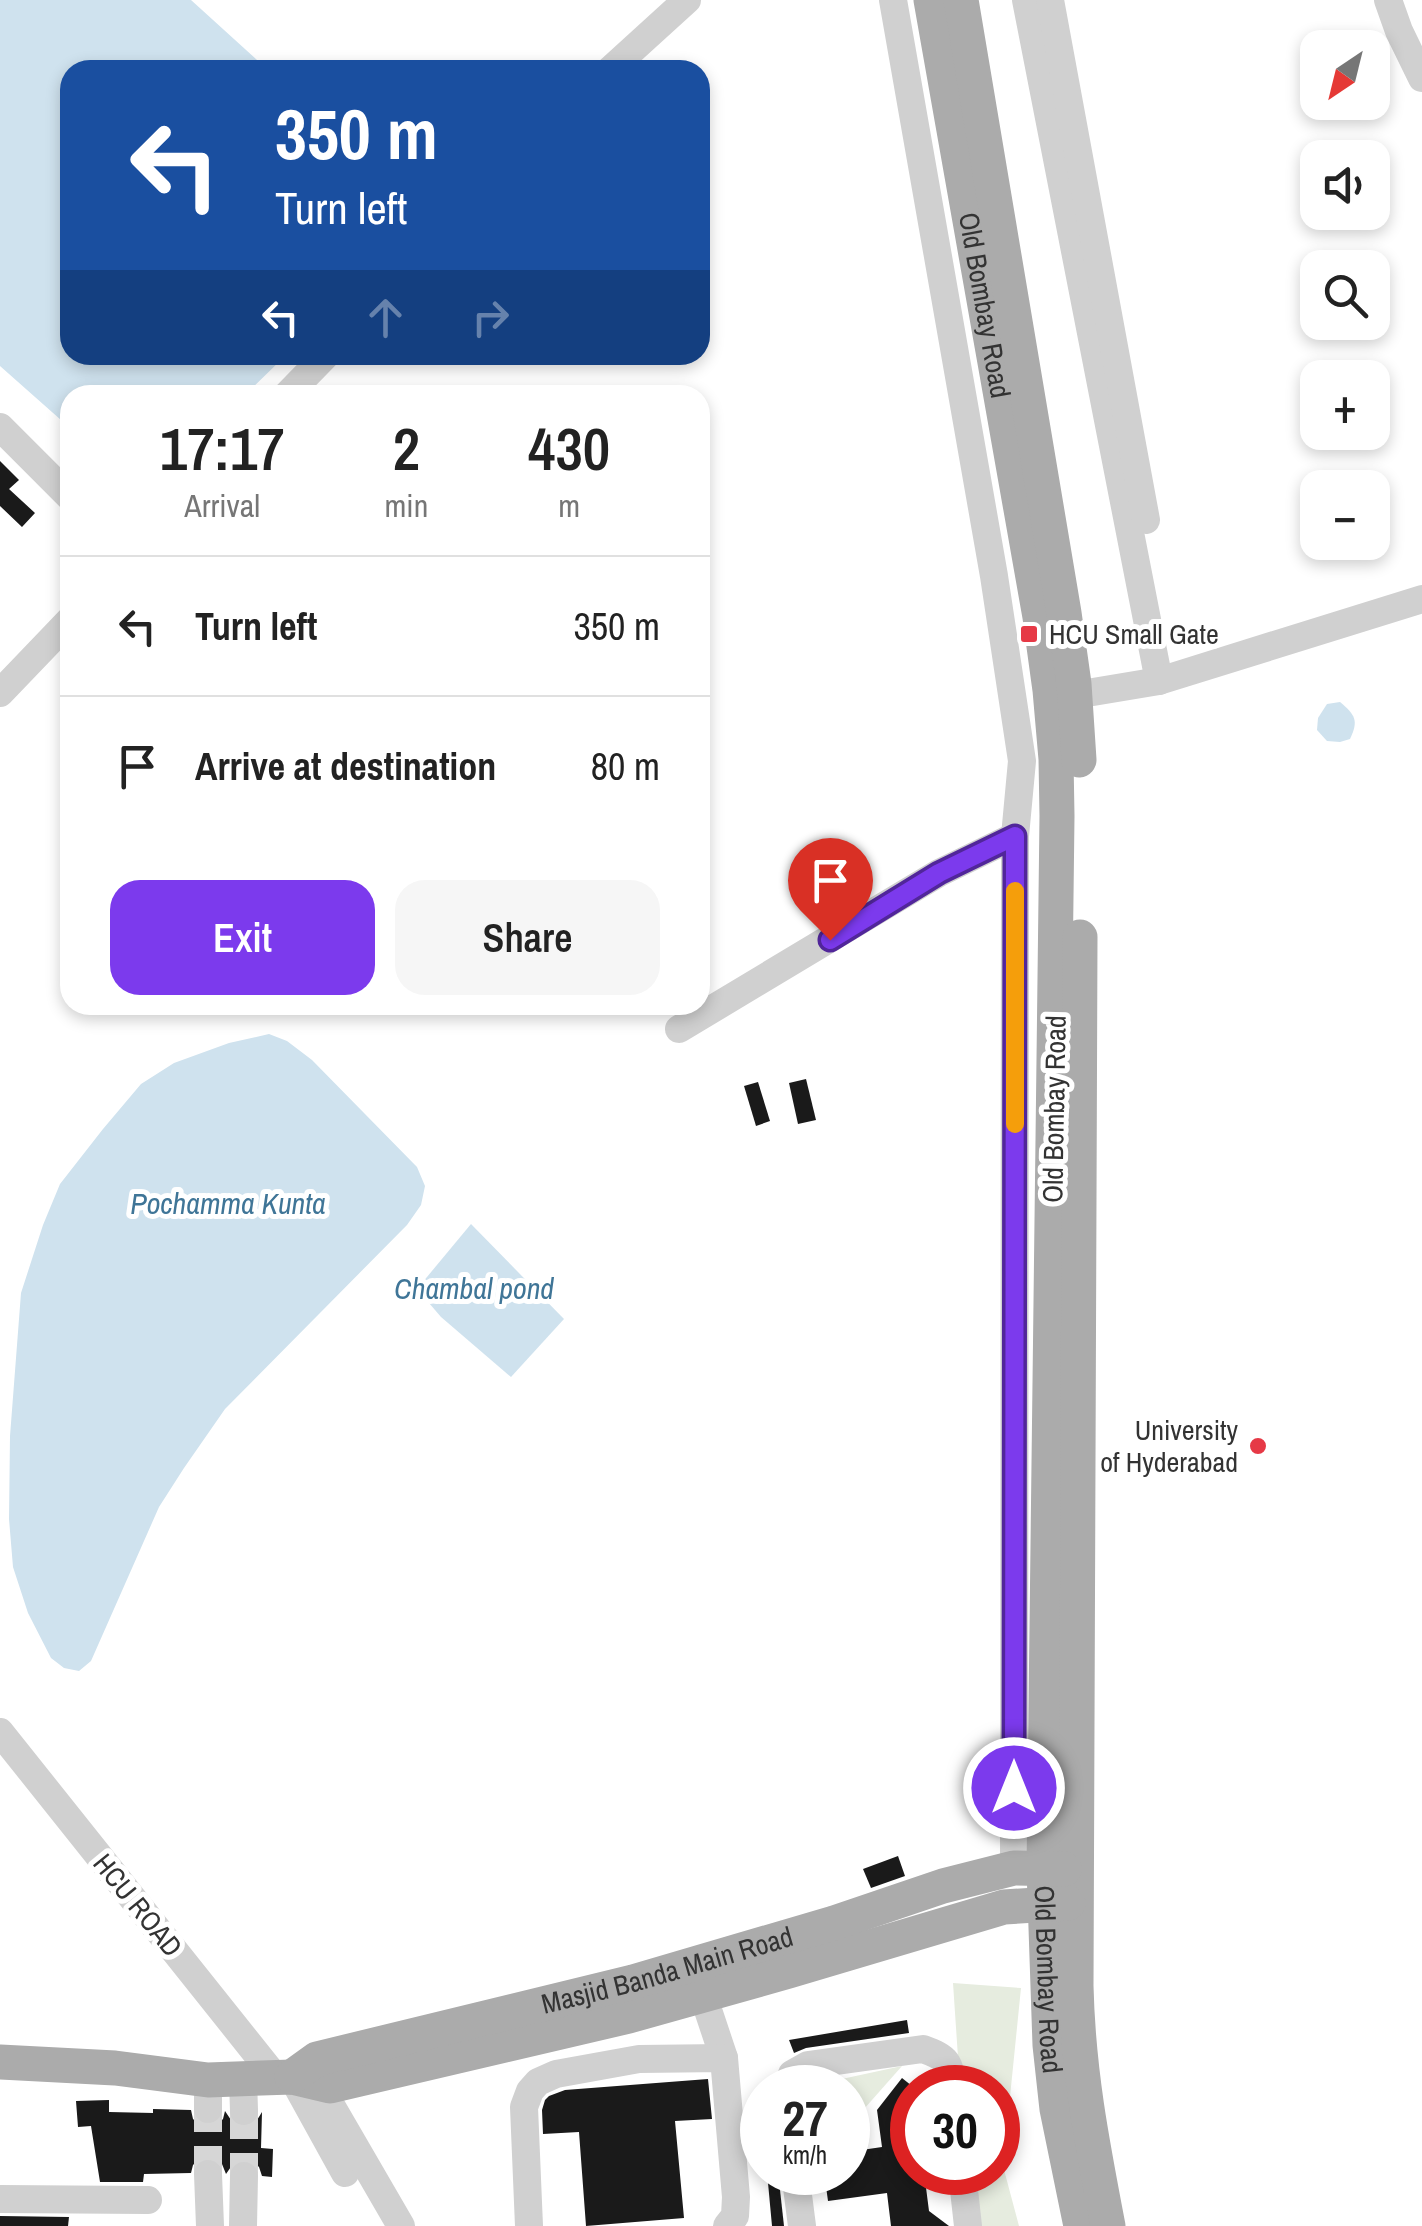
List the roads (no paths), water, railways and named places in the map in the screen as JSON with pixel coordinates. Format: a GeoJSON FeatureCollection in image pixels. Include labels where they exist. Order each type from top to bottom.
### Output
{"type":"FeatureCollection","features":[{"type":"Feature","properties":{"kind":"main road","name":"Old Bombay Road"},"geometry":{"type":"LineString","coordinates":[[930,0],[1040,617],[1056,760],[1050,2044],[1057,2109],[1081,2226]]}},
{"type":"Feature","properties":{"kind":"main road","name":"Old Bombay Road"},"geometry":{"type":"LineString","coordinates":[[961,0],[1075,696],[1080,816],[1051,1883],[1084,2101],[1108,2226]]}},
{"type":"Feature","properties":{"kind":"main road","name":"Masjid Banda Main Road"},"geometry":{"type":"LineString","coordinates":[[0,2062],[114,2068],[256,2088],[330,2086],[629,2016],[1004,1906],[1051,1883]]}},
{"type":"Feature","properties":{"kind":"main road","name":"Masjid Banda Main Road"},"geometry":{"type":"LineString","coordinates":[[256,2088],[330,2056],[633,1982],[834,1923],[943,1886],[1051,1883]]}},
{"type":"Feature","properties":{"kind":"street"},"geometry":{"type":"LineString","coordinates":[[621,60],[686,0]]}},
{"type":"Feature","properties":{"kind":"street"},"geometry":{"type":"LineString","coordinates":[[893,0],[994,576],[1022,761],[1015,836],[1051,1883]]}},
{"type":"Feature","properties":{"kind":"street"},"geometry":{"type":"LineString","coordinates":[[1026,0],[1166,679]]}},
{"type":"Feature","properties":{"kind":"street"},"geometry":{"type":"LineString","coordinates":[[1050,0],[1166,679]]}},
{"type":"Feature","properties":{"kind":"street"},"geometry":{"type":"LineString","coordinates":[[1388,0],[1422,78]]}},
{"type":"Feature","properties":{"kind":"street"},"geometry":{"type":"LineString","coordinates":[[298,385],[316,365]]}},
{"type":"Feature","properties":{"kind":"street"},"geometry":{"type":"LineString","coordinates":[[0,428],[60,487]]}},
{"type":"Feature","properties":{"kind":"street"},"geometry":{"type":"LineString","coordinates":[[1075,696],[1166,679],[1422,599]]}},
{"type":"Feature","properties":{"kind":"street"},"geometry":{"type":"LineString","coordinates":[[0,693],[60,630]]}},
{"type":"Feature","properties":{"kind":"street"},"geometry":{"type":"LineString","coordinates":[[710,1009],[939,873],[1015,836]]}},
{"type":"Feature","properties":{"kind":"street"},"geometry":{"type":"LineString","coordinates":[[678,1028],[700,1015]]}},
{"type":"Feature","properties":{"kind":"street","name":"HCU ROAD"},"geometry":{"type":"LineString","coordinates":[[0,1732],[256,2088]]}},
{"type":"Feature","properties":{"kind":"street"},"geometry":{"type":"LineString","coordinates":[[703,1995],[724,2058],[736,2197],[735,2216],[728,2226]]}},
{"type":"Feature","properties":{"kind":"street"},"geometry":{"type":"LineString","coordinates":[[629,2016],[629,2034],[639,2058]]}},
{"type":"Feature","properties":{"kind":"street"},"geometry":{"type":"LineString","coordinates":[[815,2065],[923,2049],[941,2056],[949,2065]]}},
{"type":"Feature","properties":{"kind":"street"},"geometry":{"type":"LineString","coordinates":[[529,2226],[524,2107],[538,2082],[556,2074],[639,2058],[724,2058]]}},
{"type":"Feature","properties":{"kind":"street"},"geometry":{"type":"LineString","coordinates":[[256,2088],[345,2173]]}},
{"type":"Feature","properties":{"kind":"street"},"geometry":{"type":"LineString","coordinates":[[256,2088],[400,2226]]}},
{"type":"Feature","properties":{"kind":"street"},"geometry":{"type":"LineString","coordinates":[[208,2174],[210,2226]]}},
{"type":"Feature","properties":{"kind":"street"},"geometry":{"type":"LineString","coordinates":[[243,2226],[244,2176]]}},
{"type":"Feature","properties":{"kind":"street"},"geometry":{"type":"LineString","coordinates":[[799,2195],[802,2226]]}},
{"type":"Feature","properties":{"kind":"street"},"geometry":{"type":"LineString","coordinates":[[965,2195],[968,2226]]}},
{"type":"Feature","properties":{"kind":"street"},"geometry":{"type":"LineString","coordinates":[[0,2199],[148,2200]]}},
{"type":"Feature","properties":{"kind":"water"},"geometry":{"type":"Polygon","coordinates":[[[0,0],[191,0],[257,60],[60,60],[60,365],[276,365],[255,385],[60,385],[60,419],[0,366],[0,0]]]}},
{"type":"Feature","properties":{"kind":"water"},"geometry":{"type":"Polygon","coordinates":[[[1340,702],[1354,718],[1353,732],[1350,739],[1327,741],[1317,730],[1318,718],[1327,704],[1340,702]]]}},
{"type":"Feature","properties":{"kind":"water","name":"Pochamma Kunta"},"geometry":{"type":"Polygon","coordinates":[[[269,1034],[287,1041],[312,1060],[417,1167],[425,1186],[421,1205],[407,1225],[225,1409],[159,1507],[91,1661],[79,1671],[64,1668],[51,1658],[28,1613],[13,1567],[10,1436],[21,1293],[60,1184],[141,1084],[174,1063],[229,1043],[269,1034]]]}},
{"type":"Feature","properties":{"kind":"water","name":"Chambal pond"},"geometry":{"type":"Polygon","coordinates":[[[471,1224],[564,1319],[511,1377],[441,1317],[417,1289],[471,1224]]]}},
{"type":"Feature","properties":{"kind":"tunnel"},"geometry":{"type":"LineString","coordinates":[[208,2109],[208,2174]]}},
{"type":"Feature","properties":{"kind":"tunnel"},"geometry":{"type":"LineString","coordinates":[[244,2111],[244,2176]]}},
{"type":"Feature","properties":{"kind":"place","name":"HCU Small Gate"},"geometry":{"type":"Point","coordinates":[1029,634]}},
{"type":"Feature","properties":{"kind":"place","name":"University of Hyderabad"},"geometry":{"type":"Point","coordinates":[1258,1446]}}]}
